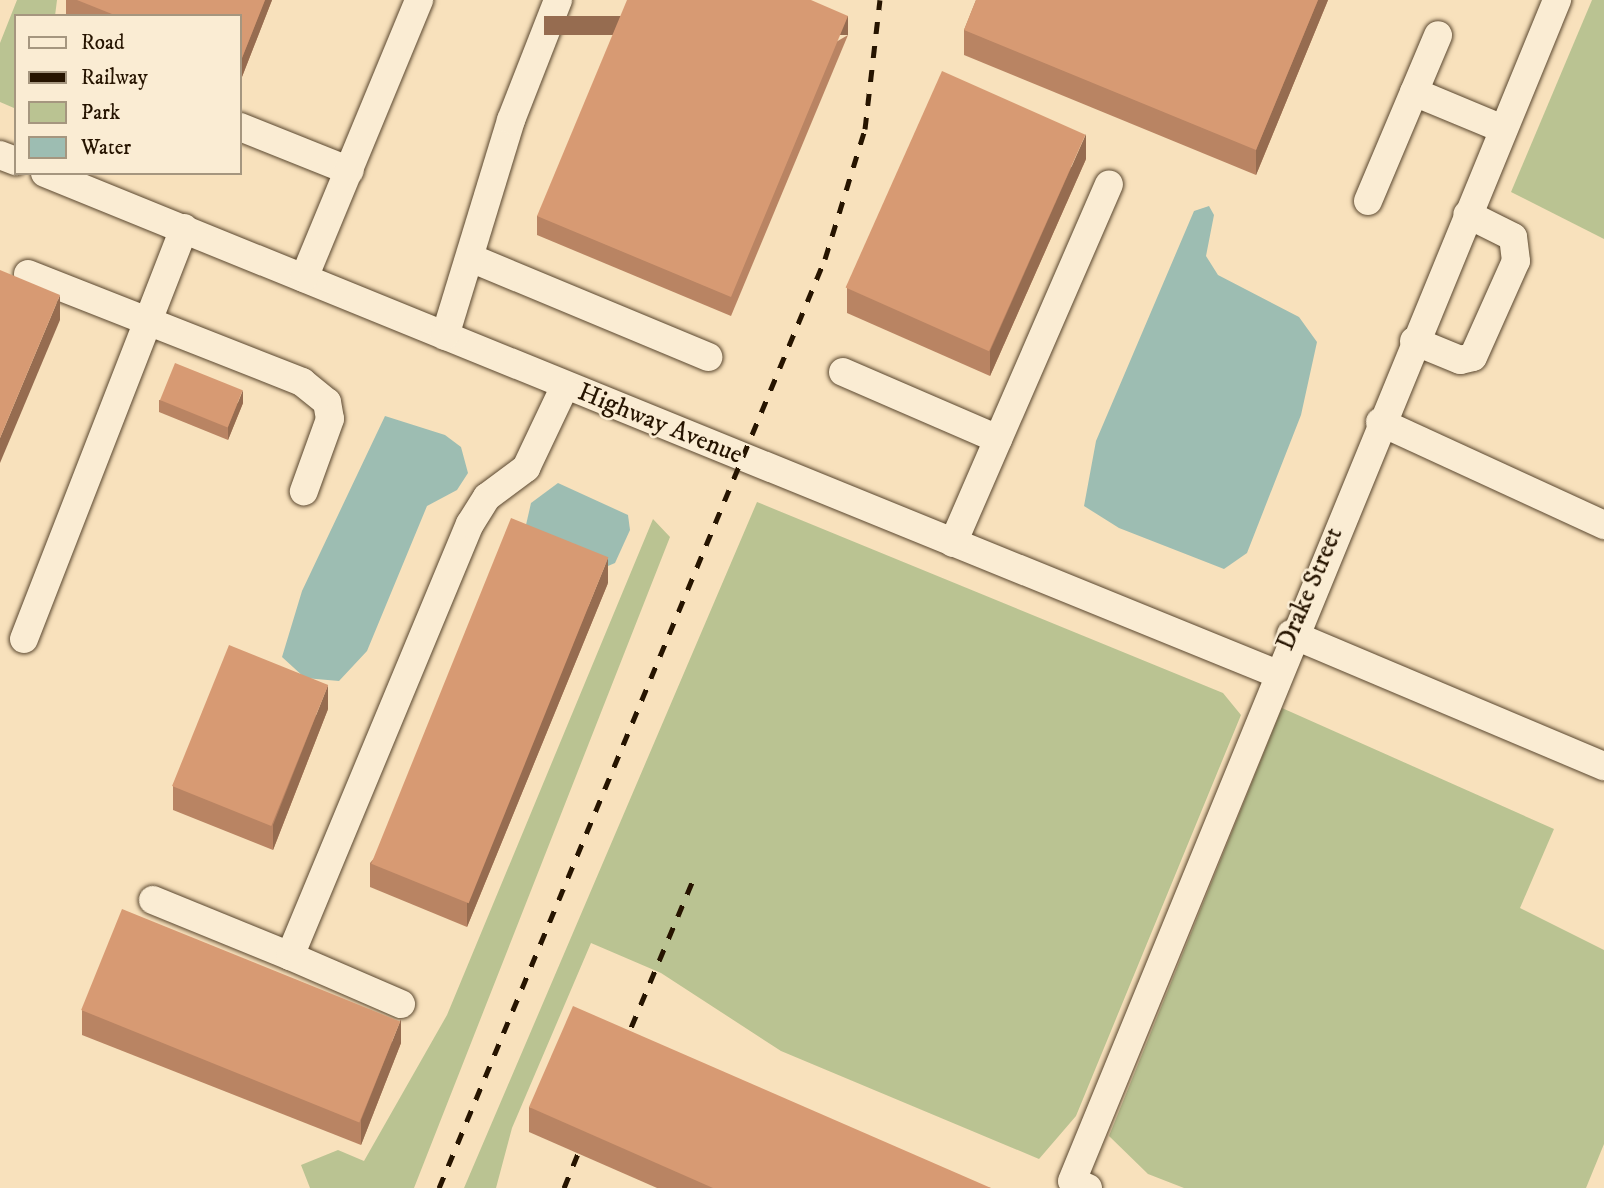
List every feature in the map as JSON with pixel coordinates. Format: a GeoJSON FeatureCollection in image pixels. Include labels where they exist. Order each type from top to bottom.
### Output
{"type":"FeatureCollection","features":[{"type":"Feature","properties":{"kind":"street"},"geometry":{"type":"LineString","coordinates":[[304,278],[419,0]]}},
{"type":"Feature","properties":{"kind":"street"},"geometry":{"type":"LineString","coordinates":[[445,336],[473,259],[511,120],[558,0]]}},
{"type":"Feature","properties":{"kind":"street","name":"Drake Street"},"geometry":{"type":"LineString","coordinates":[[1080,1185],[1275,673],[1557,0]]}},
{"type":"Feature","properties":{"kind":"street"},"geometry":{"type":"LineString","coordinates":[[1368,201],[1438,35]]}},
{"type":"Feature","properties":{"kind":"street"},"geometry":{"type":"LineString","coordinates":[[1414,92],[1503,129]]}},
{"type":"Feature","properties":{"kind":"street"},"geometry":{"type":"LineString","coordinates":[[242,128],[350,171]]}},
{"type":"Feature","properties":{"kind":"street","name":"Highway Avenue"},"geometry":{"type":"LineString","coordinates":[[51,175],[1275,673]]}},
{"type":"Feature","properties":{"kind":"street"},"geometry":{"type":"LineString","coordinates":[[953,543],[1109,185]]}},
{"type":"Feature","properties":{"kind":"street"},"geometry":{"type":"LineString","coordinates":[[1414,341],[1460,360],[1473,358],[1516,261],[1513,237],[1467,214]]}},
{"type":"Feature","properties":{"kind":"street"},"geometry":{"type":"LineString","coordinates":[[24,639],[184,228]]}},
{"type":"Feature","properties":{"kind":"street"},"geometry":{"type":"LineString","coordinates":[[473,259],[708,357]]}},
{"type":"Feature","properties":{"kind":"street"},"geometry":{"type":"LineString","coordinates":[[28,274],[302,382],[327,402],[330,419],[304,491]]}},
{"type":"Feature","properties":{"kind":"street"},"geometry":{"type":"LineString","coordinates":[[843,372],[998,439]]}},
{"type":"Feature","properties":{"kind":"street"},"geometry":{"type":"LineString","coordinates":[[290,956],[470,524],[487,497],[526,468],[565,386]]}},
{"type":"Feature","properties":{"kind":"street"},"geometry":{"type":"LineString","coordinates":[[1380,422],[1604,525]]}},
{"type":"Feature","properties":{"kind":"street"},"geometry":{"type":"LineString","coordinates":[[1291,634],[1604,766]]}},
{"type":"Feature","properties":{"kind":"street"},"geometry":{"type":"LineString","coordinates":[[153,900],[401,1004]]}},
{"type":"Feature","properties":{"kind":"green space"},"geometry":{"type":"Polygon","coordinates":[[[17,0],[57,0],[55,14],[14,14],[14,108],[0,102],[0,43],[17,0]]]}},
{"type":"Feature","properties":{"kind":"green space"},"geometry":{"type":"Polygon","coordinates":[[[1592,0],[1604,0],[1604,239],[1511,192],[1592,0]]]}},
{"type":"Feature","properties":{"kind":"green space"},"geometry":{"type":"Polygon","coordinates":[[[757,502],[1223,693],[1241,715],[1076,1116],[1039,1159],[781,1051],[661,973],[591,943],[512,1128],[496,1188],[464,1188],[757,502]]]}},
{"type":"Feature","properties":{"kind":"green space"},"geometry":{"type":"Polygon","coordinates":[[[653,519],[670,537],[414,1188],[310,1188],[301,1165],[338,1150],[364,1161],[447,1015],[653,519]]]}},
{"type":"Feature","properties":{"kind":"green space"},"geometry":{"type":"Polygon","coordinates":[[[1282,708],[1554,829],[1520,908],[1604,950],[1604,1144],[1586,1188],[1184,1188],[1148,1174],[1109,1136],[1282,708]]]}},
{"type":"Feature","properties":{"kind":"water"},"geometry":{"type":"Polygon","coordinates":[[[1209,206],[1214,215],[1206,256],[1218,275],[1299,317],[1317,342],[1301,415],[1247,553],[1224,569],[1119,528],[1084,506],[1096,441],[1194,211],[1209,206]]]}},
{"type":"Feature","properties":{"kind":"water"},"geometry":{"type":"Polygon","coordinates":[[[385,416],[445,435],[461,447],[468,473],[457,490],[427,506],[367,651],[339,681],[305,678],[282,657],[302,591],[385,416]]]}},
{"type":"Feature","properties":{"kind":"water"},"geometry":{"type":"Polygon","coordinates":[[[558,483],[628,515],[630,530],[615,563],[608,566],[526,525],[531,503],[558,483]]]}},
{"type":"Feature","properties":{"kind":"building"},"geometry":{"type":"Polygon","coordinates":[[[77,0],[265,0],[242,58],[242,14],[112,14],[77,0]]]}},
{"type":"Feature","properties":{"kind":"building"},"geometry":{"type":"Polygon","coordinates":[[[627,0],[811,0],[848,16],[731,297],[537,216],[627,0]]]}},
{"type":"Feature","properties":{"kind":"building"},"geometry":{"type":"Polygon","coordinates":[[[976,0],[1318,0],[1256,150],[964,30],[976,0]]]}},
{"type":"Feature","properties":{"kind":"building"},"geometry":{"type":"Polygon","coordinates":[[[942,71],[1085,135],[989,351],[846,288],[942,71]]]}},
{"type":"Feature","properties":{"kind":"building"},"geometry":{"type":"Polygon","coordinates":[[[0,270],[60,295],[0,438],[0,270]]]}},
{"type":"Feature","properties":{"kind":"building"},"geometry":{"type":"Polygon","coordinates":[[[175,363],[243,390],[228,427],[160,400],[175,363]]]}},
{"type":"Feature","properties":{"kind":"building"},"geometry":{"type":"Polygon","coordinates":[[[511,518],[608,557],[469,903],[371,864],[511,518]]]}},
{"type":"Feature","properties":{"kind":"building"},"geometry":{"type":"Polygon","coordinates":[[[229,645],[328,685],[271,826],[172,786],[229,645]]]}},
{"type":"Feature","properties":{"kind":"building"},"geometry":{"type":"Polygon","coordinates":[[[122,909],[400,1021],[359,1122],[81,1010],[122,909]]]}},
{"type":"Feature","properties":{"kind":"building"},"geometry":{"type":"Polygon","coordinates":[[[573,1006],[991,1188],[713,1188],[529,1107],[573,1006]]]}},
{"type":"Feature","properties":{"kind":"railway"},"geometry":{"type":"LineString","coordinates":[[439,1188],[825,259],[865,129],[880,0]]}},
{"type":"Feature","properties":{"kind":"railway"},"geometry":{"type":"LineString","coordinates":[[622,1049],[695,875]]}},
{"type":"Feature","properties":{"kind":"railway"},"geometry":{"type":"LineString","coordinates":[[564,1188],[585,1136]]}}]}
